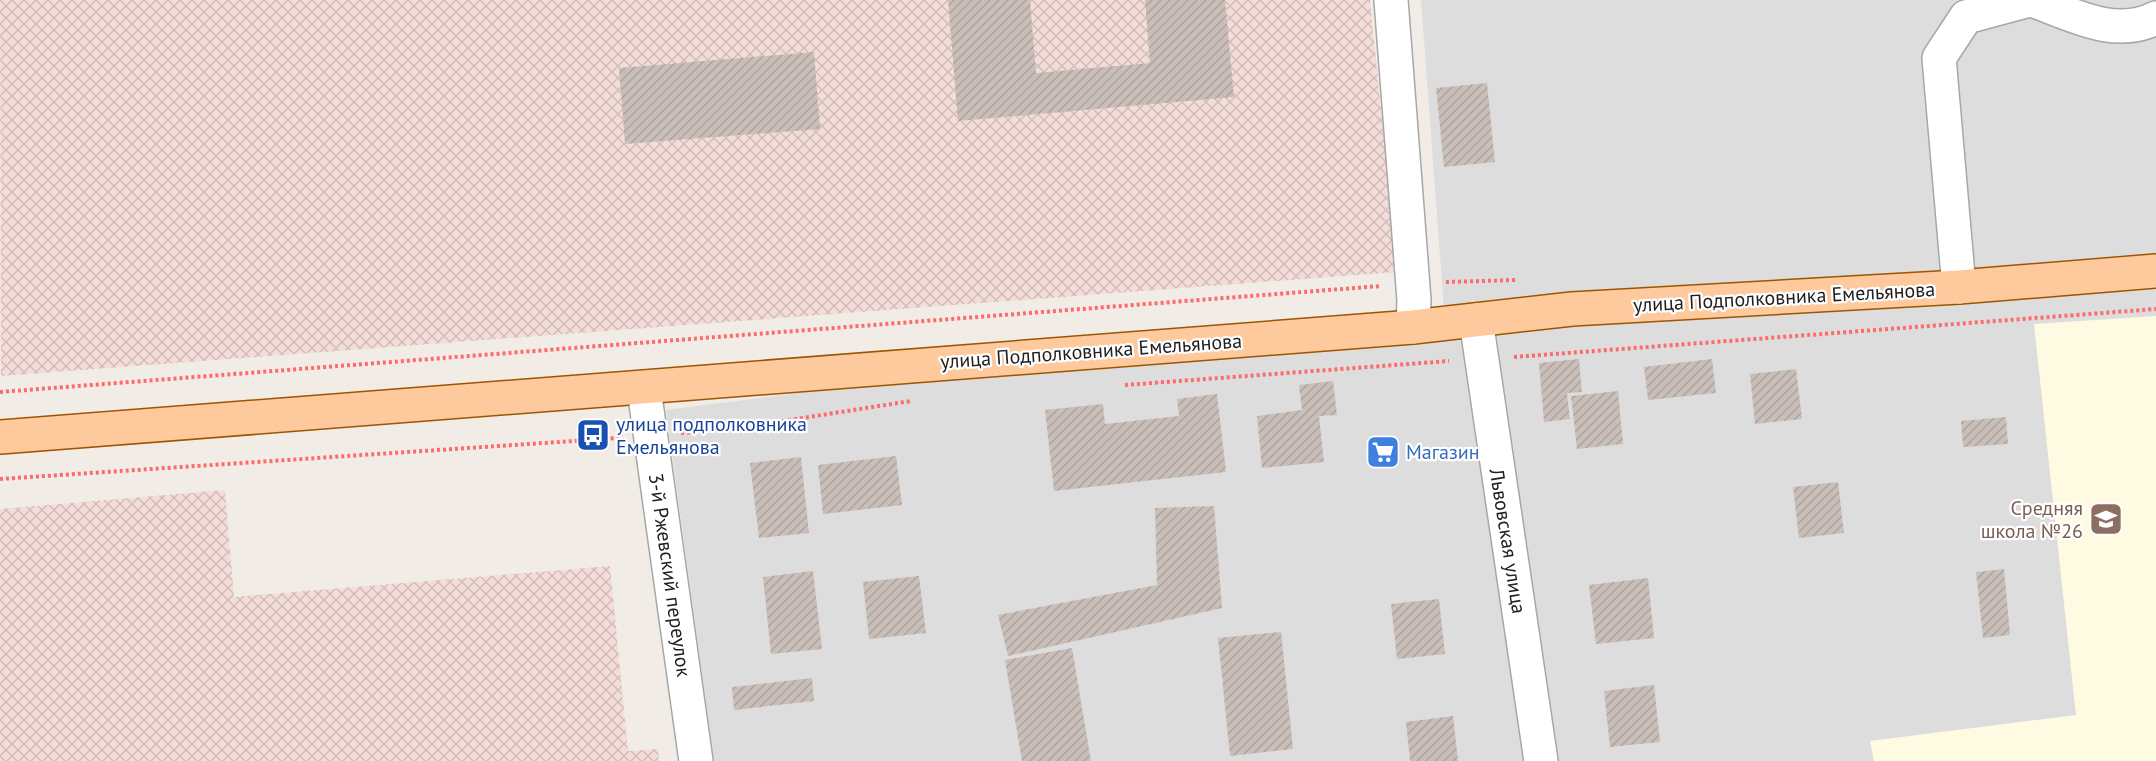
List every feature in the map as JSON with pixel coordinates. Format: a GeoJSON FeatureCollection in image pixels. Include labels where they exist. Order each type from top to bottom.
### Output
{"type":"FeatureCollection","features":[{"type":"Feature","properties":{"kind":"main road","name":"улица Подполковника Емельянова"},"geometry":{"type":"LineString","coordinates":[[0,437],[1413,327],[1572,309],[1959,286],[2156,271]]}},
{"type":"Feature","properties":{"kind":"street"},"geometry":{"type":"LineString","coordinates":[[1391,0],[1413,283],[1413,327]]}},
{"type":"Feature","properties":{"kind":"street"},"geometry":{"type":"LineString","coordinates":[[1959,286],[1939,58],[1966,17],[2030,0],[2106,27],[2146,23],[2156,18]]}},
{"type":"Feature","properties":{"kind":"street","name":"Львовская улица"},"geometry":{"type":"LineString","coordinates":[[1476,320],[1541,761]]}},
{"type":"Feature","properties":{"kind":"street","name":"3-й Ржевский переулок"},"geometry":{"type":"LineString","coordinates":[[644,388],[696,761]]}},
{"type":"Feature","properties":{"kind":"path"},"geometry":{"type":"LineString","coordinates":[[0,392],[1413,283],[1520,280]]}},
{"type":"Feature","properties":{"kind":"path"},"geometry":{"type":"LineString","coordinates":[[1124,385],[2156,309]]}},
{"type":"Feature","properties":{"kind":"path"},"geometry":{"type":"LineString","coordinates":[[0,479],[732,429],[922,399]]}},
{"type":"Feature","properties":{"kind":"shaded area"},"geometry":{"type":"Polygon","coordinates":[[[0,0],[1370,0],[1397,272],[1,376],[0,0]]]}},
{"type":"Feature","properties":{"kind":"shaded area"},"geometry":{"type":"Polygon","coordinates":[[[1421,0],[2156,0],[2156,761],[714,761],[666,410],[1444,310],[1421,0]]]}},
{"type":"Feature","properties":{"kind":"shaded area","name":"Средняя школа №26"},"geometry":{"type":"Polygon","coordinates":[[[2156,316],[2156,761],[1874,761],[1870,741],[2076,715],[2034,324],[2156,316]]]}},
{"type":"Feature","properties":{"kind":"shaded area"},"geometry":{"type":"Polygon","coordinates":[[[225,490],[234,597],[610,566],[628,751],[658,749],[659,761],[0,761],[0,509],[225,490]]]}},
{"type":"Feature","properties":{"kind":"building"},"geometry":{"type":"Polygon","coordinates":[[[948,0],[1030,0],[1036,73],[1150,63],[1145,0],[1225,0],[1234,97],[958,121],[948,0]]]}},
{"type":"Feature","properties":{"kind":"building"},"geometry":{"type":"Polygon","coordinates":[[[814,52],[820,129],[625,144],[619,68],[814,52]]]}},
{"type":"Feature","properties":{"kind":"building"},"geometry":{"type":"Polygon","coordinates":[[[1487,83],[1495,162],[1444,167],[1436,88],[1487,83]]]}},
{"type":"Feature","properties":{"kind":"building"},"geometry":{"type":"Polygon","coordinates":[[[1579,359],[1582,392],[1567,393],[1570,419],[1544,422],[1539,363],[1579,359]]]}},
{"type":"Feature","properties":{"kind":"building"},"geometry":{"type":"Polygon","coordinates":[[[1712,359],[1716,393],[1648,400],[1644,367],[1712,359]]]}},
{"type":"Feature","properties":{"kind":"building"},"geometry":{"type":"Polygon","coordinates":[[[1796,369],[1802,419],[1755,424],[1750,374],[1796,369]]]}},
{"type":"Feature","properties":{"kind":"building"},"geometry":{"type":"Polygon","coordinates":[[[1333,381],[1337,415],[1319,416],[1324,462],[1262,468],[1257,416],[1302,410],[1299,385],[1333,381]]]}},
{"type":"Feature","properties":{"kind":"building"},"geometry":{"type":"Polygon","coordinates":[[[1618,391],[1623,444],[1577,449],[1571,396],[1618,391]]]}},
{"type":"Feature","properties":{"kind":"building"},"geometry":{"type":"Polygon","coordinates":[[[1217,394],[1226,472],[1054,491],[1045,410],[1103,404],[1105,424],[1179,416],[1177,399],[1217,394]]]}},
{"type":"Feature","properties":{"kind":"building"},"geometry":{"type":"Polygon","coordinates":[[[2006,417],[2008,444],[1963,447],[1961,421],[2006,417]]]}},
{"type":"Feature","properties":{"kind":"building"},"geometry":{"type":"Polygon","coordinates":[[[896,456],[902,505],[823,514],[818,465],[896,456]]]}},
{"type":"Feature","properties":{"kind":"building"},"geometry":{"type":"Polygon","coordinates":[[[801,457],[809,533],[759,538],[750,463],[801,457]]]}},
{"type":"Feature","properties":{"kind":"building"},"geometry":{"type":"Polygon","coordinates":[[[1838,482],[1844,533],[1799,538],[1793,487],[1838,482]]]}},
{"type":"Feature","properties":{"kind":"building"},"geometry":{"type":"Polygon","coordinates":[[[1214,506],[1222,608],[1008,656],[998,615],[1157,585],[1155,508],[1214,506]]]}},
{"type":"Feature","properties":{"kind":"building"},"geometry":{"type":"Polygon","coordinates":[[[2004,569],[2010,635],[1983,638],[1976,572],[2004,569]]]}},
{"type":"Feature","properties":{"kind":"building"},"geometry":{"type":"Polygon","coordinates":[[[813,571],[822,649],[771,654],[763,577],[813,571]]]}},
{"type":"Feature","properties":{"kind":"building"},"geometry":{"type":"Polygon","coordinates":[[[919,576],[926,633],[869,639],[863,582],[919,576]]]}},
{"type":"Feature","properties":{"kind":"building"},"geometry":{"type":"Polygon","coordinates":[[[1648,578],[1654,638],[1596,644],[1589,585],[1648,578]]]}},
{"type":"Feature","properties":{"kind":"building"},"geometry":{"type":"Polygon","coordinates":[[[1439,599],[1445,654],[1397,659],[1391,604],[1439,599]]]}},
{"type":"Feature","properties":{"kind":"building"},"geometry":{"type":"Polygon","coordinates":[[[1281,632],[1293,749],[1230,756],[1218,638],[1281,632]]]}},
{"type":"Feature","properties":{"kind":"building"},"geometry":{"type":"Polygon","coordinates":[[[1072,648],[1091,761],[1022,761],[1005,660],[1072,648]]]}},
{"type":"Feature","properties":{"kind":"building"},"geometry":{"type":"Polygon","coordinates":[[[812,678],[814,701],[734,710],[732,687],[812,678]]]}},
{"type":"Feature","properties":{"kind":"building"},"geometry":{"type":"Polygon","coordinates":[[[1654,685],[1660,742],[1610,747],[1604,691],[1654,685]]]}},
{"type":"Feature","properties":{"kind":"building"},"geometry":{"type":"Polygon","coordinates":[[[1453,716],[1458,761],[1410,761],[1406,722],[1453,716]]]}},
{"type":"Feature","properties":{"kind":"place","name":"улица подполковника Емельянова"},"geometry":{"type":"Point","coordinates":[593,435]}},
{"type":"Feature","properties":{"kind":"place","name":"Магазин"},"geometry":{"type":"Point","coordinates":[1383,452]}},
{"type":"Feature","properties":{"kind":"place","name":"Средняя школа №26"},"geometry":{"type":"Point","coordinates":[2106,519]}}]}
